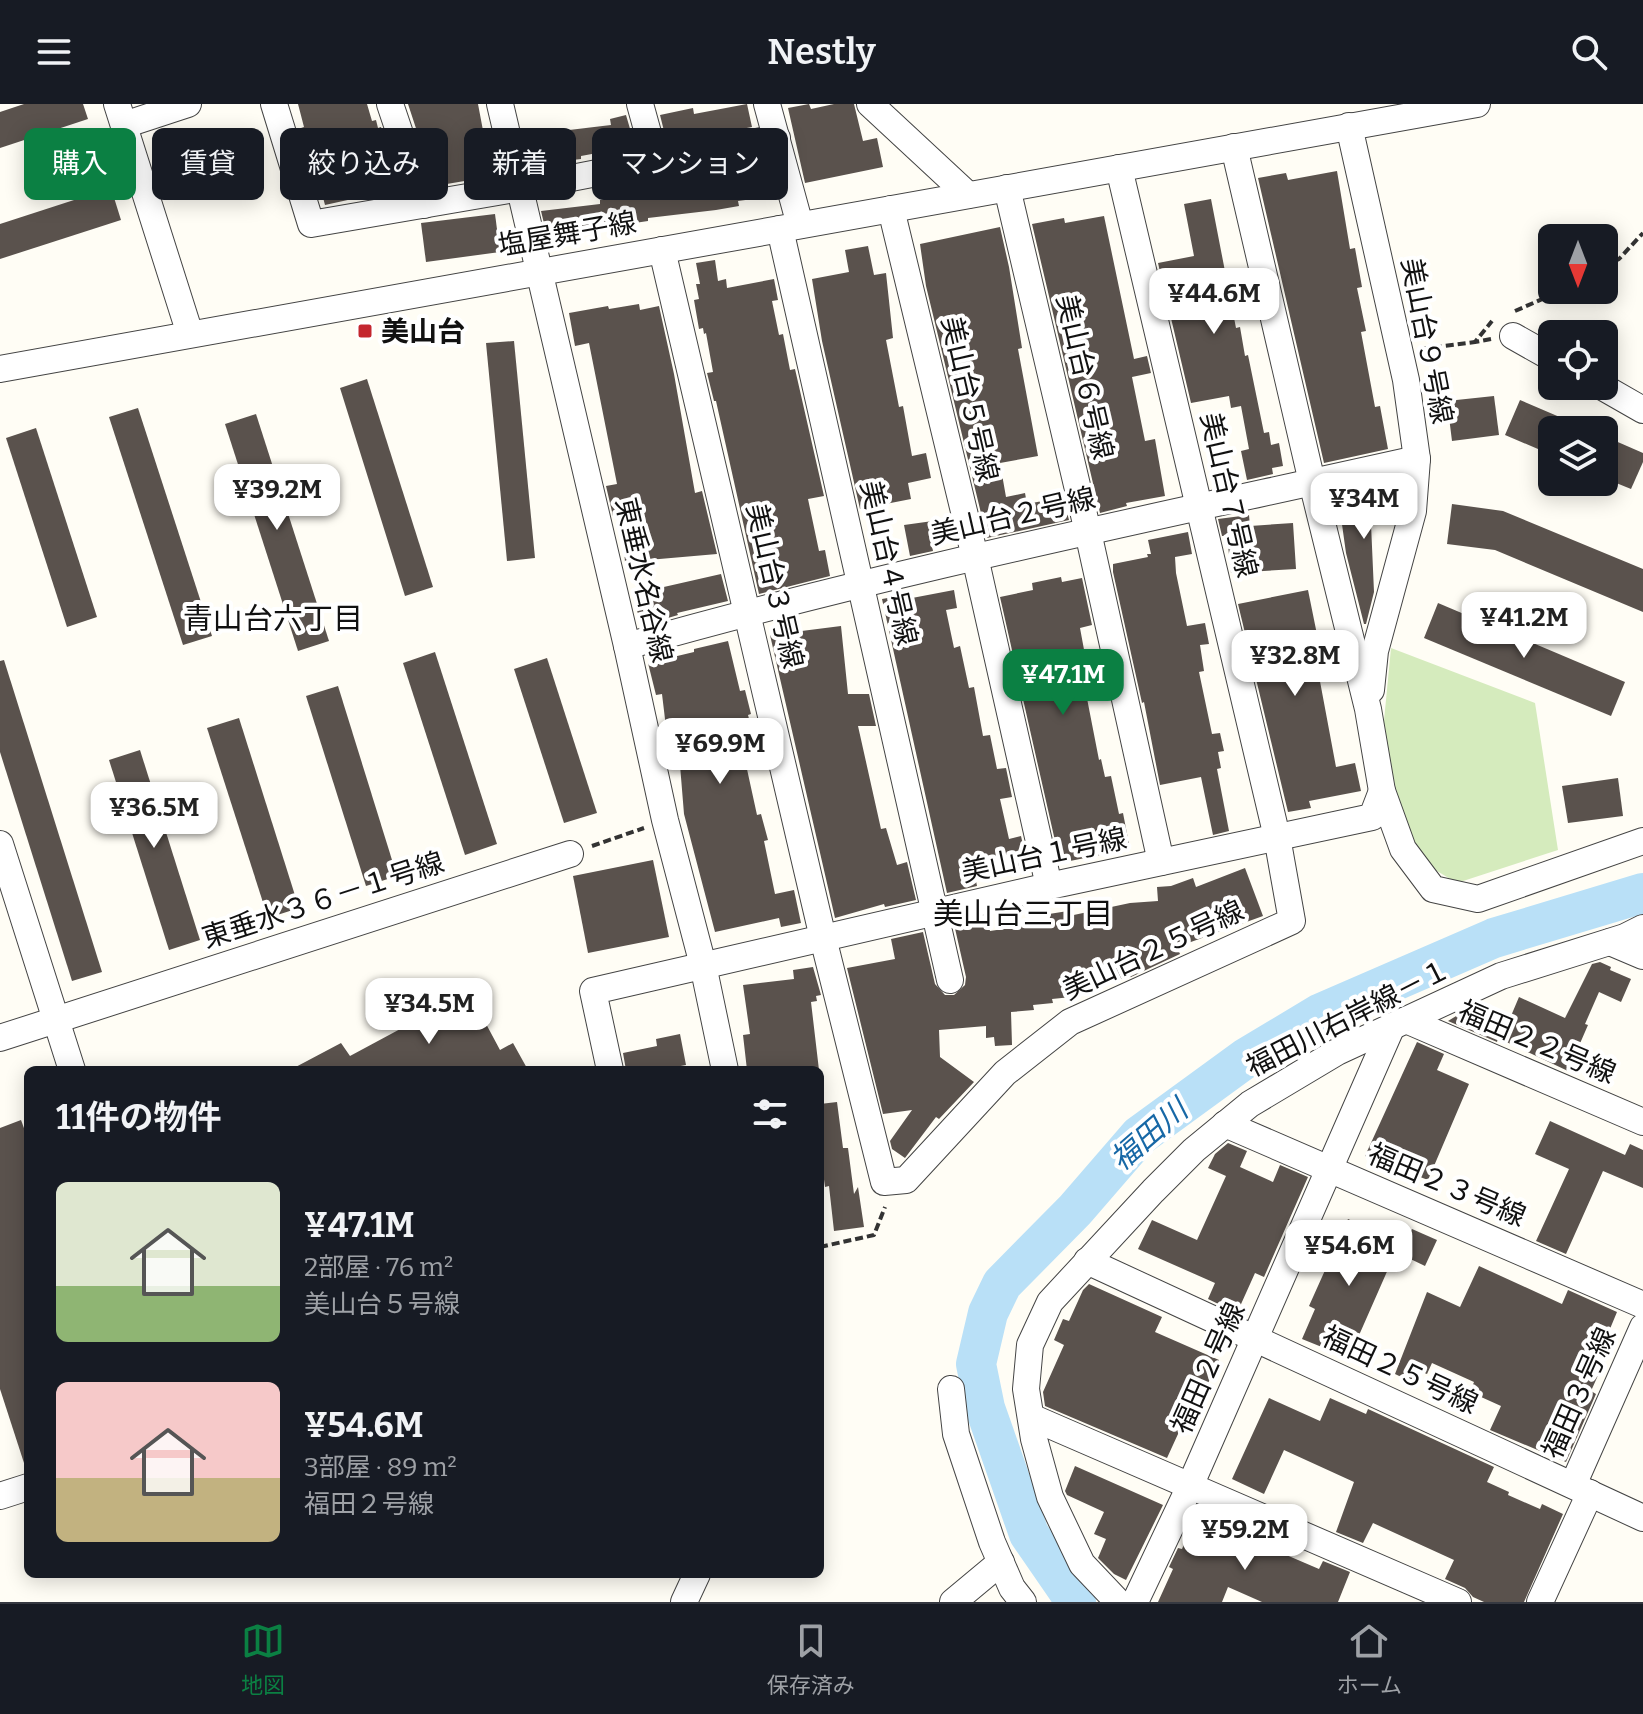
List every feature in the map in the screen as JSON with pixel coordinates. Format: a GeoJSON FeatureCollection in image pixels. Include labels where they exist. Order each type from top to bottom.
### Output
{"type":"FeatureCollection","features":[{"type":"Feature","properties":{"kind":"street"},"geometry":{"type":"LineString","coordinates":[[188,104],[120,114],[190,334]]}},
{"type":"Feature","properties":{"kind":"street"},"geometry":{"type":"LineString","coordinates":[[274,104],[311,224],[464,198]]}},
{"type":"Feature","properties":{"kind":"street"},"geometry":{"type":"LineString","coordinates":[[390,104],[424,205]]}},
{"type":"Feature","properties":{"kind":"street","name":"東垂水名谷線"},"geometry":{"type":"LineString","coordinates":[[500,104],[506,128]]}},
{"type":"Feature","properties":{"kind":"street"},"geometry":{"type":"LineString","coordinates":[[640,104],[647,128]]}},
{"type":"Feature","properties":{"kind":"street","name":"美山台４号線"},"geometry":{"type":"LineString","coordinates":[[767,104],[774,128]]}},
{"type":"Feature","properties":{"kind":"street"},"geometry":{"type":"LineString","coordinates":[[870,104],[968,195]]}},
{"type":"Feature","properties":{"kind":"street","name":"塩屋舞子線"},"geometry":{"type":"LineString","coordinates":[[0,369],[1477,104]]}},
{"type":"Feature","properties":{"kind":"street","name":"美山台９号線"},"geometry":{"type":"LineString","coordinates":[[1349,126],[1400,353],[1417,459],[1413,511],[1375,651],[1368,709]]}},
{"type":"Feature","properties":{"kind":"street"},"geometry":{"type":"LineString","coordinates":[[1234,147],[1368,709],[1382,791],[1403,849],[1433,889],[1478,899],[1643,841]]}},
{"type":"Feature","properties":{"kind":"street","name":"美山台７号線"},"geometry":{"type":"LineString","coordinates":[[1119,168],[1277,837]]}},
{"type":"Feature","properties":{"kind":"street","name":"美山台６号線"},"geometry":{"type":"LineString","coordinates":[[1007,188],[1161,862]]}},
{"type":"Feature","properties":{"kind":"street","name":"東垂水名谷線"},"geometry":{"type":"LineString","coordinates":[[523,200],[724,1066]]}},
{"type":"Feature","properties":{"kind":"street","name":"美山台４号線"},"geometry":{"type":"LineString","coordinates":[[786,200],[861,585],[950,980]]}},
{"type":"Feature","properties":{"kind":"street","name":"美山台５号線"},"geometry":{"type":"LineString","coordinates":[[891,209],[975,557],[1049,886]]}},
{"type":"Feature","properties":{"kind":"street","name":"美山台３号線"},"geometry":{"type":"LineString","coordinates":[[662,250],[823,938]]}},
{"type":"Feature","properties":{"kind":"street"},"geometry":{"type":"LineString","coordinates":[[1513,336],[1538,350]]}},
{"type":"Feature","properties":{"kind":"street"},"geometry":{"type":"LineString","coordinates":[[1618,396],[1643,410]]}},
{"type":"Feature","properties":{"kind":"street","name":"美山台２号線"},"geometry":{"type":"LineString","coordinates":[[627,646],[748,612],[975,557],[1417,459]]}},
{"type":"Feature","properties":{"kind":"street","name":"美山台１号線"},"geometry":{"type":"LineString","coordinates":[[609,1066],[593,991],[1049,886],[1372,817],[1382,791]]}},
{"type":"Feature","properties":{"kind":"street","name":"美山台２５号線"},"geometry":{"type":"LineString","coordinates":[[823,938],[884,1182],[906,1180],[1005,1073],[1070,1022],[1292,921],[1277,837]]}},
{"type":"Feature","properties":{"kind":"street"},"geometry":{"type":"LineString","coordinates":[[0,844],[71,1066]]}},
{"type":"Feature","properties":{"kind":"street","name":"東垂水３６－１号線"},"geometry":{"type":"LineString","coordinates":[[0,1038],[570,854]]}},
{"type":"Feature","properties":{"kind":"street","name":"福田川右岸線－１"},"geometry":{"type":"LineString","coordinates":[[1118,1602],[1082,1564],[1050,1497],[1031,1417],[1026,1389],[1030,1345],[1050,1302],[1153,1191],[1250,1104],[1337,1052],[1501,976],[1610,942],[1643,928]]}},
{"type":"Feature","properties":{"kind":"street"},"geometry":{"type":"LineString","coordinates":[[1610,942],[1643,956]]}},
{"type":"Feature","properties":{"kind":"street","name":"福田２２号線"},"geometry":{"type":"LineString","coordinates":[[1399,1023],[1643,1122]]}},
{"type":"Feature","properties":{"kind":"street","name":"福田２号線"},"geometry":{"type":"LineString","coordinates":[[1135,1602],[1399,1023]]}},
{"type":"Feature","properties":{"kind":"street","name":"福田２３号線"},"geometry":{"type":"LineString","coordinates":[[1225,1124],[1643,1305]]}},
{"type":"Feature","properties":{"kind":"street","name":"福田２５号線"},"geometry":{"type":"LineString","coordinates":[[1087,1261],[1643,1518]]}},
{"type":"Feature","properties":{"kind":"street","name":"福田３号線"},"geometry":{"type":"LineString","coordinates":[[1540,1602],[1643,1327]]}},
{"type":"Feature","properties":{"kind":"street"},"geometry":{"type":"LineString","coordinates":[[951,1389],[956,1434],[1001,1562],[1012,1588],[1023,1602]]}},
{"type":"Feature","properties":{"kind":"street"},"geometry":{"type":"LineString","coordinates":[[1031,1417],[1458,1602]]}},
{"type":"Feature","properties":{"kind":"street"},"geometry":{"type":"LineString","coordinates":[[0,1496],[24,1488]]}},
{"type":"Feature","properties":{"kind":"street"},"geometry":{"type":"LineString","coordinates":[[953,1602],[1001,1562]]}},
{"type":"Feature","properties":{"kind":"street"},"geometry":{"type":"LineString","coordinates":[[684,1602],[695,1578]]}},
{"type":"Feature","properties":{"kind":"path"},"geometry":{"type":"LineString","coordinates":[[1618,260],[1643,233]]}},
{"type":"Feature","properties":{"kind":"path"},"geometry":{"type":"LineString","coordinates":[[1400,353],[1475,342]]}},
{"type":"Feature","properties":{"kind":"path"},"geometry":{"type":"LineString","coordinates":[[570,854],[665,820]]}},
{"type":"Feature","properties":{"kind":"path"},"geometry":{"type":"LineString","coordinates":[[824,1246],[874,1235]]}},
{"type":"Feature","properties":{"kind":"green space"},"geometry":{"type":"Polygon","coordinates":[[[1391,648],[1535,703],[1558,850],[1457,883],[1422,862],[1400,808],[1383,731],[1391,648]]]}},
{"type":"Feature","properties":{"kind":"building"},"geometry":{"type":"Polygon","coordinates":[[[24,104],[83,104],[88,119],[61,128],[24,128],[24,140],[0,148],[0,112],[24,104]]]}},
{"type":"Feature","properties":{"kind":"building"},"geometry":{"type":"Polygon","coordinates":[[[298,104],[367,104],[372,121],[376,120],[378,128],[301,128],[304,127],[298,104]]]}},
{"type":"Feature","properties":{"kind":"building"},"geometry":{"type":"Polygon","coordinates":[[[408,104],[478,104],[483,128],[464,128],[464,181],[448,184],[448,128],[416,128],[408,104]]]}},
{"type":"Feature","properties":{"kind":"building"},"geometry":{"type":"Polygon","coordinates":[[[747,104],[752,127],[663,128],[660,115],[693,108],[694,114],[747,104]]]}},
{"type":"Feature","properties":{"kind":"building"},"geometry":{"type":"Polygon","coordinates":[[[809,104],[811,109],[854,104],[863,141],[877,138],[883,167],[805,183],[788,108],[809,104]]]}},
{"type":"Feature","properties":{"kind":"building"},"geometry":{"type":"Polygon","coordinates":[[[626,115],[630,128],[592,128],[592,154],[576,160],[576,129],[611,125],[610,119],[626,115]]]}},
{"type":"Feature","properties":{"kind":"building"},"geometry":{"type":"Polygon","coordinates":[[[1337,171],[1350,249],[1355,248],[1362,287],[1357,288],[1366,331],[1361,332],[1375,407],[1380,406],[1388,449],[1324,463],[1258,178],[1286,173],[1288,180],[1337,171]]]}},
{"type":"Feature","properties":{"kind":"building"},"geometry":{"type":"Polygon","coordinates":[[[1211,199],[1236,328],[1240,327],[1245,356],[1248,355],[1264,433],[1269,432],[1271,445],[1279,443],[1283,466],[1272,468],[1273,474],[1247,480],[1241,451],[1249,449],[1241,406],[1231,408],[1229,396],[1191,403],[1158,263],[1194,256],[1184,204],[1211,199]]]}},
{"type":"Feature","properties":{"kind":"building"},"geometry":{"type":"Polygon","coordinates":[[[74,200],[115,200],[121,220],[0,259],[0,224],[74,200]]]}},
{"type":"Feature","properties":{"kind":"building"},"geometry":{"type":"Polygon","coordinates":[[[324,200],[348,200],[325,205],[324,200]]]}},
{"type":"Feature","properties":{"kind":"building"},"geometry":{"type":"Polygon","coordinates":[[[600,200],[746,200],[738,201],[739,206],[547,236],[541,211],[600,204],[600,200]]]}},
{"type":"Feature","properties":{"kind":"building"},"geometry":{"type":"Polygon","coordinates":[[[495,214],[500,252],[426,262],[421,223],[495,214]]]}},
{"type":"Feature","properties":{"kind":"building"},"geometry":{"type":"Polygon","coordinates":[[[1104,216],[1134,359],[1147,356],[1151,373],[1132,377],[1145,441],[1155,439],[1165,496],[1126,503],[1127,506],[1100,513],[1032,224],[1064,218],[1065,223],[1104,216]]]}},
{"type":"Feature","properties":{"kind":"building"},"geometry":{"type":"Polygon","coordinates":[[[1000,227],[1038,456],[1000,463],[1006,497],[1025,493],[1027,504],[1063,497],[1069,520],[987,538],[926,286],[920,244],[1000,227]]]}},
{"type":"Feature","properties":{"kind":"building"},"geometry":{"type":"Polygon","coordinates":[[[868,246],[874,275],[886,273],[893,338],[886,340],[912,456],[926,453],[931,478],[908,483],[911,499],[860,509],[822,341],[812,279],[849,272],[845,250],[868,246]]]}},
{"type":"Feature","properties":{"kind":"building"},"geometry":{"type":"Polygon","coordinates":[[[715,260],[718,281],[726,279],[727,288],[774,279],[778,300],[772,301],[779,335],[783,334],[790,370],[795,369],[824,496],[808,499],[819,551],[825,550],[830,576],[759,594],[707,373],[713,372],[706,333],[703,328],[699,329],[694,300],[699,299],[696,284],[700,284],[696,263],[715,260]]]}},
{"type":"Feature","properties":{"kind":"building"},"geometry":{"type":"Polygon","coordinates":[[[639,304],[640,310],[659,306],[695,493],[702,491],[717,554],[625,562],[621,514],[613,516],[606,486],[617,484],[589,343],[575,346],[569,313],[639,304]]]}},
{"type":"Feature","properties":{"kind":"building"},"geometry":{"type":"Polygon","coordinates":[[[514,341],[535,558],[507,561],[486,343],[514,341]]]}},
{"type":"Feature","properties":{"kind":"building"},"geometry":{"type":"Polygon","coordinates":[[[367,379],[433,587],[405,596],[340,388],[367,379]]]}},
{"type":"Feature","properties":{"kind":"building"},"geometry":{"type":"Polygon","coordinates":[[[1494,396],[1499,435],[1452,441],[1447,401],[1494,396]]]}},
{"type":"Feature","properties":{"kind":"building"},"geometry":{"type":"Polygon","coordinates":[[[1520,400],[1557,416],[1538,416],[1538,449],[1505,435],[1520,400]]]}},
{"type":"Feature","properties":{"kind":"building"},"geometry":{"type":"Polygon","coordinates":[[[138,408],[212,636],[183,645],[109,417],[138,408]]]}},
{"type":"Feature","properties":{"kind":"building"},"geometry":{"type":"Polygon","coordinates":[[[256,414],[329,641],[298,651],[225,424],[256,414]]]}},
{"type":"Feature","properties":{"kind":"building"},"geometry":{"type":"Polygon","coordinates":[[[36,428],[97,617],[67,627],[6,438],[36,428]]]}},
{"type":"Feature","properties":{"kind":"building"},"geometry":{"type":"Polygon","coordinates":[[[1618,442],[1643,453],[1643,462],[1631,489],[1618,484],[1618,442]]]}},
{"type":"Feature","properties":{"kind":"building"},"geometry":{"type":"Polygon","coordinates":[[[1391,490],[1393,522],[1371,524],[1374,592],[1364,624],[1346,553],[1339,503],[1373,498],[1372,492],[1391,490]]]}},
{"type":"Feature","properties":{"kind":"building"},"geometry":{"type":"Polygon","coordinates":[[[1452,504],[1503,511],[1643,569],[1643,612],[1495,550],[1447,544],[1452,504]]]}},
{"type":"Feature","properties":{"kind":"building"},"geometry":{"type":"Polygon","coordinates":[[[1249,515],[1250,526],[1293,523],[1296,569],[1231,573],[1227,536],[1222,536],[1218,519],[1249,515]]]}},
{"type":"Feature","properties":{"kind":"building"},"geometry":{"type":"Polygon","coordinates":[[[940,520],[945,544],[932,546],[933,551],[910,556],[904,525],[940,520]]]}},
{"type":"Feature","properties":{"kind":"building"},"geometry":{"type":"Polygon","coordinates":[[[1188,532],[1192,554],[1175,557],[1176,573],[1187,626],[1205,623],[1209,644],[1200,645],[1204,671],[1199,672],[1212,734],[1220,733],[1224,751],[1218,752],[1221,768],[1217,769],[1229,831],[1213,835],[1201,777],[1160,785],[1113,572],[1113,564],[1148,557],[1147,554],[1151,554],[1148,540],[1188,532]]]}},
{"type":"Feature","properties":{"kind":"building"},"geometry":{"type":"Polygon","coordinates":[[[721,574],[728,601],[677,613],[641,626],[633,594],[721,574]]]}},
{"type":"Feature","properties":{"kind":"building"},"geometry":{"type":"Polygon","coordinates":[[[1061,577],[1062,582],[1082,578],[1092,625],[1080,628],[1090,682],[1084,683],[1099,760],[1105,777],[1111,776],[1130,849],[1060,863],[1000,597],[1033,590],[1032,583],[1061,577]]]}},
{"type":"Feature","properties":{"kind":"building"},"geometry":{"type":"Polygon","coordinates":[[[954,590],[957,608],[946,610],[954,648],[960,646],[969,688],[974,687],[983,736],[990,735],[997,769],[1006,768],[1012,797],[1000,799],[1009,839],[1021,836],[1028,867],[975,876],[977,886],[947,893],[882,599],[911,594],[912,598],[954,590]]]}},
{"type":"Feature","properties":{"kind":"building"},"geometry":{"type":"Polygon","coordinates":[[[1308,590],[1325,674],[1319,676],[1336,767],[1355,763],[1361,791],[1309,801],[1311,808],[1288,812],[1238,604],[1308,590]]]}},
{"type":"Feature","properties":{"kind":"building"},"geometry":{"type":"Polygon","coordinates":[[[1438,603],[1625,682],[1611,716],[1424,638],[1438,603]]]}},
{"type":"Feature","properties":{"kind":"building"},"geometry":{"type":"Polygon","coordinates":[[[841,626],[848,694],[869,694],[876,726],[858,726],[881,829],[886,828],[897,865],[907,862],[916,900],[885,907],[884,904],[835,918],[770,635],[841,626]]]}},
{"type":"Feature","properties":{"kind":"building"},"geometry":{"type":"Polygon","coordinates":[[[728,641],[740,691],[745,690],[759,756],[745,760],[757,815],[761,814],[768,840],[764,841],[775,894],[794,890],[801,923],[781,927],[779,918],[715,932],[684,814],[680,765],[675,766],[672,744],[668,744],[662,694],[656,695],[648,663],[728,641]]]}},
{"type":"Feature","properties":{"kind":"building"},"geometry":{"type":"Polygon","coordinates":[[[435,652],[497,844],[465,855],[403,663],[435,652]]]}},
{"type":"Feature","properties":{"kind":"building"},"geometry":{"type":"Polygon","coordinates":[[[547,658],[597,813],[564,823],[514,669],[547,658]]]}},
{"type":"Feature","properties":{"kind":"building"},"geometry":{"type":"Polygon","coordinates":[[[4,660],[102,972],[72,981],[0,752],[0,661],[4,660]]]}},
{"type":"Feature","properties":{"kind":"building"},"geometry":{"type":"Polygon","coordinates":[[[338,686],[397,876],[366,886],[306,696],[338,686]]]}},
{"type":"Feature","properties":{"kind":"building"},"geometry":{"type":"Polygon","coordinates":[[[239,718],[299,908],[268,918],[207,728],[239,718]]]}},
{"type":"Feature","properties":{"kind":"building"},"geometry":{"type":"Polygon","coordinates":[[[140,750],[200,940],[169,950],[109,760],[140,750]]]}},
{"type":"Feature","properties":{"kind":"building"},"geometry":{"type":"Polygon","coordinates":[[[1618,778],[1623,816],[1568,823],[1562,786],[1618,778]]]}},
{"type":"Feature","properties":{"kind":"building"},"geometry":{"type":"Polygon","coordinates":[[[653,860],[669,937],[588,953],[573,876],[653,860]]]}},
{"type":"Feature","properties":{"kind":"building"},"geometry":{"type":"Polygon","coordinates":[[[1245,868],[1263,916],[1177,947],[1180,954],[1131,977],[1099,982],[1100,991],[1091,995],[1052,999],[1053,1003],[1033,1005],[1034,1010],[1011,1012],[1012,1045],[995,1046],[994,1037],[986,1038],[986,1026],[939,1030],[940,1057],[974,1082],[939,1119],[936,1117],[905,1158],[892,1149],[890,1141],[912,1110],[883,1114],[847,968],[895,959],[891,939],[923,932],[935,984],[945,995],[954,995],[965,985],[966,977],[954,924],[987,917],[990,931],[1051,922],[1049,914],[1068,911],[1069,916],[1130,903],[1158,901],[1157,887],[1171,886],[1193,878],[1196,887],[1245,868]]]}},
{"type":"Feature","properties":{"kind":"building"},"geometry":{"type":"Polygon","coordinates":[[[1600,962],[1631,979],[1621,1002],[1599,992],[1568,1071],[1498,1038],[1497,1042],[1448,1021],[1471,1007],[1508,1023],[1519,997],[1565,1018],[1592,964],[1600,962]]]}},
{"type":"Feature","properties":{"kind":"building"},"geometry":{"type":"Polygon","coordinates":[[[813,967],[821,995],[816,996],[817,1001],[811,1002],[819,1066],[747,1066],[743,1035],[750,1034],[743,985],[794,979],[793,970],[813,967]]]}},
{"type":"Feature","properties":{"kind":"building"},"geometry":{"type":"Polygon","coordinates":[[[469,992],[500,1050],[513,1043],[526,1066],[298,1066],[341,1043],[350,1056],[469,992]]]}},
{"type":"Feature","properties":{"kind":"building"},"geometry":{"type":"Polygon","coordinates":[[[680,1034],[686,1065],[625,1066],[623,1053],[657,1046],[656,1039],[680,1034]]]}},
{"type":"Feature","properties":{"kind":"building"},"geometry":{"type":"Polygon","coordinates":[[[1417,1042],[1444,1054],[1437,1070],[1469,1084],[1428,1180],[1365,1156],[1417,1042]]]}},
{"type":"Feature","properties":{"kind":"building"},"geometry":{"type":"Polygon","coordinates":[[[837,1102],[843,1148],[848,1148],[854,1194],[858,1187],[864,1227],[834,1231],[829,1186],[825,1187],[824,1179],[824,1104],[837,1102]]]}},
{"type":"Feature","properties":{"kind":"building"},"geometry":{"type":"Polygon","coordinates":[[[21,1120],[24,1128],[24,1463],[0,1389],[0,1128],[21,1120]]]}},
{"type":"Feature","properties":{"kind":"building"},"geometry":{"type":"Polygon","coordinates":[[[1550,1121],[1625,1155],[1630,1144],[1643,1150],[1643,1188],[1603,1171],[1566,1254],[1536,1241],[1569,1169],[1535,1154],[1550,1121]]]}},
{"type":"Feature","properties":{"kind":"building"},"geometry":{"type":"Polygon","coordinates":[[[1228,1143],[1247,1151],[1240,1167],[1273,1182],[1280,1165],[1308,1177],[1264,1277],[1255,1273],[1237,1313],[1208,1299],[1215,1283],[1138,1249],[1152,1220],[1197,1240],[1226,1176],[1208,1168],[1215,1154],[1228,1143]]]}},
{"type":"Feature","properties":{"kind":"building"},"geometry":{"type":"Polygon","coordinates":[[[1348,1219],[1400,1242],[1349,1358],[1302,1339],[1315,1309],[1309,1306],[1348,1219]]]}},
{"type":"Feature","properties":{"kind":"building"},"geometry":{"type":"Polygon","coordinates":[[[1412,1229],[1437,1240],[1425,1266],[1400,1254],[1412,1229]]]}},
{"type":"Feature","properties":{"kind":"building"},"geometry":{"type":"Polygon","coordinates":[[[1479,1266],[1562,1304],[1568,1290],[1617,1312],[1602,1348],[1609,1351],[1591,1391],[1596,1394],[1566,1462],[1490,1430],[1501,1406],[1470,1392],[1474,1382],[1432,1363],[1427,1374],[1422,1372],[1416,1384],[1395,1374],[1427,1292],[1460,1307],[1479,1266]]]}},
{"type":"Feature","properties":{"kind":"building"},"geometry":{"type":"Polygon","coordinates":[[[1089,1284],[1162,1317],[1155,1332],[1219,1360],[1193,1412],[1189,1410],[1167,1458],[1045,1406],[1043,1392],[1064,1345],[1054,1340],[1063,1319],[1069,1321],[1083,1290],[1089,1284]]]}},
{"type":"Feature","properties":{"kind":"building"},"geometry":{"type":"Polygon","coordinates":[[[1269,1398],[1320,1421],[1330,1398],[1366,1414],[1368,1409],[1494,1467],[1487,1482],[1509,1492],[1508,1495],[1540,1509],[1542,1504],[1563,1514],[1524,1602],[1484,1602],[1473,1597],[1465,1588],[1445,1579],[1454,1560],[1373,1523],[1363,1543],[1336,1532],[1354,1482],[1284,1450],[1264,1494],[1232,1479],[1269,1398]]]}},
{"type":"Feature","properties":{"kind":"building"},"geometry":{"type":"Polygon","coordinates":[[[1075,1466],[1163,1505],[1126,1580],[1114,1574],[1098,1558],[1106,1539],[1094,1534],[1104,1512],[1067,1495],[1065,1491],[1075,1466]]]}},
{"type":"Feature","properties":{"kind":"building"},"geometry":{"type":"Polygon","coordinates":[[[1196,1518],[1269,1551],[1270,1548],[1319,1569],[1323,1561],[1350,1572],[1338,1602],[1262,1602],[1228,1587],[1222,1602],[1158,1602],[1173,1569],[1169,1567],[1178,1548],[1182,1549],[1196,1518]]]}},
{"type":"Feature","properties":{"kind":"waterway","name":"福田川"},"geometry":{"type":"LineString","coordinates":[[1076,1602],[1029,1534],[985,1408],[976,1364],[988,1313],[1002,1284],[1075,1210],[1139,1136],[1246,1058],[1321,1013],[1494,938],[1643,893]]}},
{"type":"Feature","properties":{"kind":"place","name":"美山台"},"geometry":{"type":"Point","coordinates":[365,331]}},
{"type":"Feature","properties":{"kind":"district","name":"青山台六丁目"},"geometry":{"type":"Point","coordinates":[273,619]}},
{"type":"Feature","properties":{"kind":"district","name":"美山台三丁目"},"geometry":{"type":"Point","coordinates":[1023,914]}}]}
